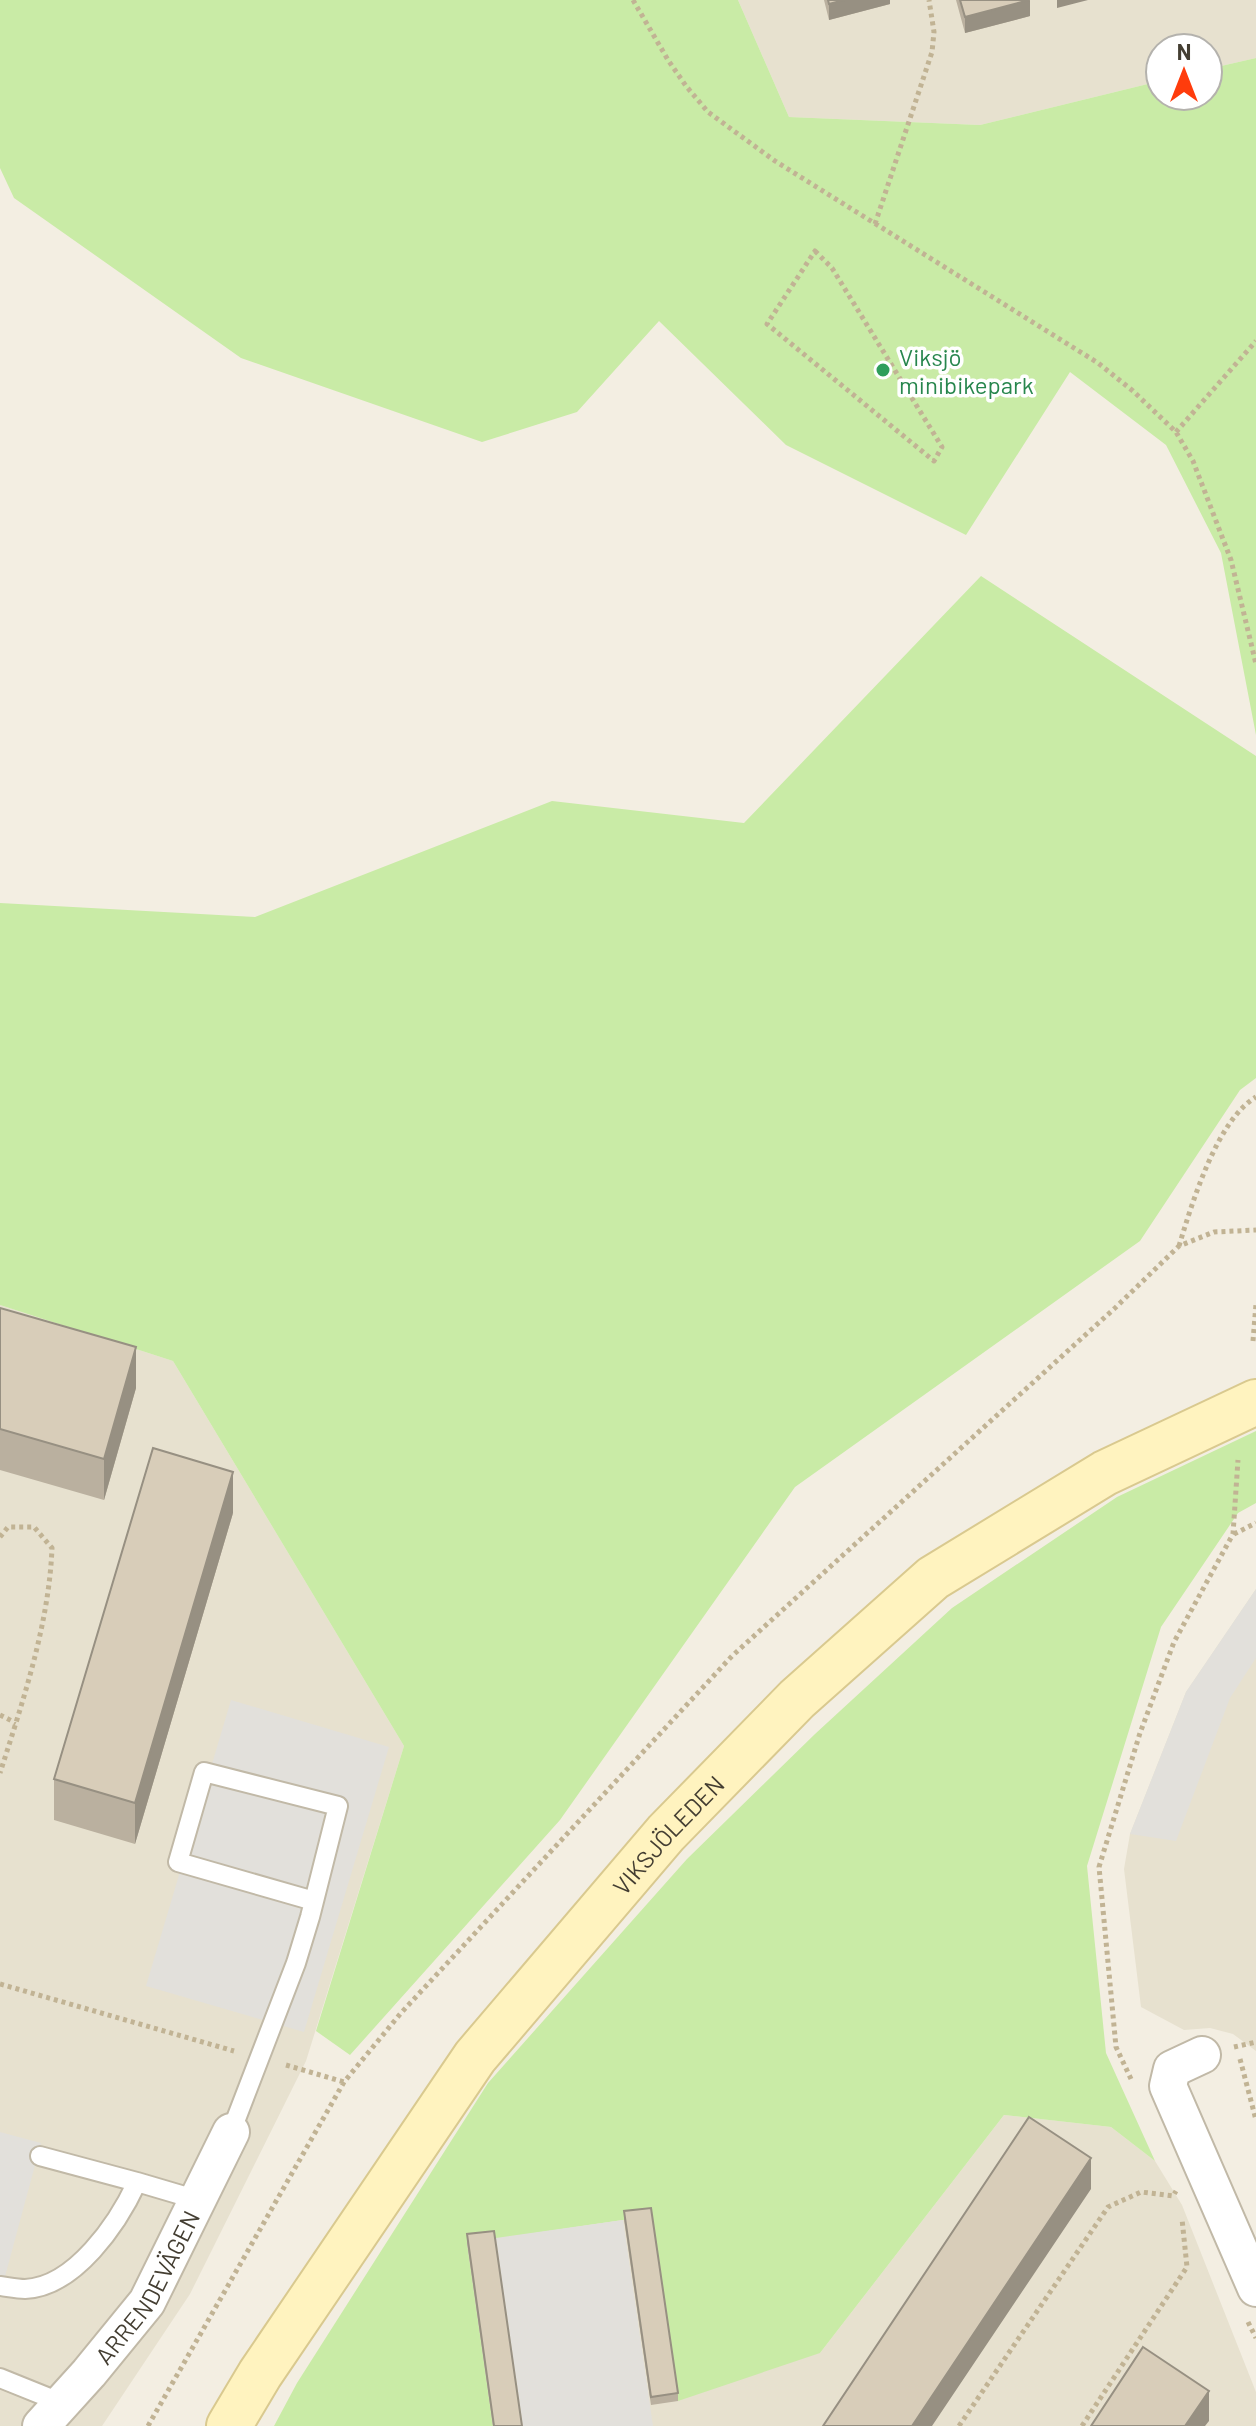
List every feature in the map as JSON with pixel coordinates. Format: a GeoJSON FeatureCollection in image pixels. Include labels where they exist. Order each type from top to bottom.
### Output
{"type":"FeatureCollection","features":[{"type":"Feature","properties":{"kind":"main road","name":"VIKSJÖLEDEN"},"geometry":{"type":"LineString","coordinates":[[229,2426],[260,2374],[475,2057],[666,1833],[797,1699],[933,1578],[1105,1473],[1256,1402]]}},
{"type":"Feature","properties":{"kind":"street"},"geometry":{"type":"LineString","coordinates":[[1202,2055],[1172,2069],[1168,2086],[1249,2299]]}},
{"type":"Feature","properties":{"kind":"street","name":"ARRENDEVÄGEN"},"geometry":{"type":"LineString","coordinates":[[51,2414],[147,2302],[231,2132]]}},
{"type":"Feature","properties":{"kind":"lane"},"geometry":{"type":"LineString","coordinates":[[231,2132],[296,1963],[314,1901],[338,1806],[204,1772],[178,1862],[314,1901]]}},
{"type":"Feature","properties":{"kind":"lane"},"geometry":{"type":"LineString","coordinates":[[40,2156],[198,2200]]}},
{"type":"Feature","properties":{"kind":"lane"},"geometry":{"type":"LineString","coordinates":[[0,2286],[27,2289],[59,2279],[87,2257],[125,2207],[137,2182]]}},
{"type":"Feature","properties":{"kind":"lane"},"geometry":{"type":"LineString","coordinates":[[0,2378],[51,2414]]}},
{"type":"Feature","properties":{"kind":"path"},"geometry":{"type":"LineString","coordinates":[[633,0],[668,60],[708,112],[775,161],[1098,363],[1176,432],[1193,461],[1231,560],[1256,664]]}},
{"type":"Feature","properties":{"kind":"path"},"geometry":{"type":"LineString","coordinates":[[875,224],[932,52],[934,32],[929,0]]}},
{"type":"Feature","properties":{"kind":"path"},"geometry":{"type":"LineString","coordinates":[[815,251],[832,268],[942,447],[934,461],[767,324],[815,251]]}},
{"type":"Feature","properties":{"kind":"path"},"geometry":{"type":"LineString","coordinates":[[1176,432],[1256,341]]}},
{"type":"Feature","properties":{"kind":"path"},"geometry":{"type":"LineString","coordinates":[[1179,1246],[1191,1205],[1220,1140],[1237,1111],[1256,1097]]}},
{"type":"Feature","properties":{"kind":"path"},"geometry":{"type":"LineString","coordinates":[[148,2426],[344,2082],[401,2013],[732,1656],[1115,1308],[1179,1246],[1214,1232],[1256,1230]]}},
{"type":"Feature","properties":{"kind":"path"},"geometry":{"type":"LineString","coordinates":[[1253,1341],[1256,1304]]}},
{"type":"Feature","properties":{"kind":"path"},"geometry":{"type":"LineString","coordinates":[[1135,2089],[1116,2047],[1099,1867],[1140,1733],[1174,1642],[1233,1534],[1238,1460]]}},
{"type":"Feature","properties":{"kind":"path"},"geometry":{"type":"LineString","coordinates":[[1233,1534],[1256,1523]]}},
{"type":"Feature","properties":{"kind":"path"},"geometry":{"type":"LineString","coordinates":[[0,1524],[34,1527],[52,1548],[51,1587],[0,1773]]}},
{"type":"Feature","properties":{"kind":"path"},"geometry":{"type":"LineString","coordinates":[[0,1537],[8,1527]]}},
{"type":"Feature","properties":{"kind":"path"},"geometry":{"type":"LineString","coordinates":[[0,1715],[16,1723]]}},
{"type":"Feature","properties":{"kind":"path"},"geometry":{"type":"LineString","coordinates":[[0,1984],[344,2082]]}},
{"type":"Feature","properties":{"kind":"path"},"geometry":{"type":"LineString","coordinates":[[1236,2046],[1256,2120]]}},
{"type":"Feature","properties":{"kind":"path"},"geometry":{"type":"LineString","coordinates":[[1173,2196],[1180,2187],[1187,2201]]}},
{"type":"Feature","properties":{"kind":"path"},"geometry":{"type":"LineString","coordinates":[[959,2426],[1108,2207],[1141,2192],[1173,2196]]}},
{"type":"Feature","properties":{"kind":"path"},"geometry":{"type":"LineString","coordinates":[[1082,2426],[1187,2267],[1184,2223],[1173,2196]]}},
{"type":"Feature","properties":{"kind":"path"},"geometry":{"type":"LineString","coordinates":[[1249,2299],[1256,2338]]}},
{"type":"Feature","properties":{"kind":"shaded area"},"geometry":{"type":"Polygon","coordinates":[[[738,0],[1256,0],[1256,58],[1224,65],[1224,32],[1144,32],[1144,85],[980,125],[789,117],[738,0]]]}},
{"type":"Feature","properties":{"kind":"shaded area"},"geometry":{"type":"Polygon","coordinates":[[[0,1305],[173,1361],[404,1746],[306,2061],[190,2294],[102,2426],[0,2426],[0,1305]]]}},
{"type":"Feature","properties":{"kind":"shaded area"},"geometry":{"type":"Polygon","coordinates":[[[1256,1589],[1256,2051],[1233,2034],[1210,2028],[1184,2030],[1141,2007],[1124,1869],[1130,1834],[1186,1692],[1256,1589]]]}},
{"type":"Feature","properties":{"kind":"shaded area"},"geometry":{"type":"Polygon","coordinates":[[[1256,1589],[1256,1658],[1230,1698],[1176,1841],[1130,1834],[1186,1692],[1256,1589]]]}},
{"type":"Feature","properties":{"kind":"shaded area"},"geometry":{"type":"Polygon","coordinates":[[[231,1700],[389,1747],[304,2032],[146,1986],[231,1700]]]}},
{"type":"Feature","properties":{"kind":"shaded area"},"geometry":{"type":"Polygon","coordinates":[[[1004,2115],[1111,2127],[1155,2161],[1182,2205],[1256,2392],[1256,2426],[493,2426],[467,2243],[651,2216],[820,2353],[1004,2115]]]}},
{"type":"Feature","properties":{"kind":"shaded area"},"geometry":{"type":"Polygon","coordinates":[[[0,2132],[41,2143],[0,2295],[0,2132]]]}},
{"type":"Feature","properties":{"kind":"shaded area"},"geometry":{"type":"Polygon","coordinates":[[[623,2220],[653,2426],[523,2426],[496,2238],[623,2220]]]}},
{"type":"Feature","properties":{"kind":"green space"},"geometry":{"type":"Polygon","coordinates":[[[0,0],[738,0],[789,117],[980,125],[1144,85],[1144,112],[1224,112],[1224,65],[1256,58],[1256,735],[1221,553],[1166,445],[1070,372],[966,535],[786,445],[659,321],[577,412],[482,442],[241,358],[14,198],[0,168],[0,0]]]}},
{"type":"Feature","properties":{"kind":"green space"},"geometry":{"type":"Polygon","coordinates":[[[981,576],[1256,756],[1256,1078],[1240,1090],[1140,1241],[795,1487],[560,1820],[350,2055],[316,2031],[404,1746],[173,1361],[0,1305],[0,903],[255,917],[552,801],[744,823],[981,576]]]}},
{"type":"Feature","properties":{"kind":"green space"},"geometry":{"type":"Polygon","coordinates":[[[1256,1431],[1256,1503],[1238,1513],[1161,1627],[1087,1866],[1106,2053],[1155,2161],[1111,2127],[1004,2115],[820,2353],[678,2401],[650,2216],[467,2243],[493,2426],[274,2426],[297,2383],[488,2083],[687,1859],[815,1734],[952,1608],[1117,1497],[1256,1431]]]}},
{"type":"Feature","properties":{"kind":"building"},"geometry":{"type":"Polygon","coordinates":[[[960,0],[1029,0],[965,17],[960,0]]]}},
{"type":"Feature","properties":{"kind":"building"},"geometry":{"type":"Polygon","coordinates":[[[0,1308],[136,1347],[104,1459],[0,1429],[0,1308]]]}},
{"type":"Feature","properties":{"kind":"building"},"geometry":{"type":"Polygon","coordinates":[[[153,1448],[233,1472],[135,1803],[54,1779],[153,1448]]]}},
{"type":"Feature","properties":{"kind":"building"},"geometry":{"type":"Polygon","coordinates":[[[1029,2117],[1091,2158],[912,2426],[823,2426],[1029,2117]]]}},
{"type":"Feature","properties":{"kind":"building"},"geometry":{"type":"Polygon","coordinates":[[[651,2208],[678,2393],[651,2397],[624,2211],[651,2208]]]}},
{"type":"Feature","properties":{"kind":"building"},"geometry":{"type":"Polygon","coordinates":[[[494,2231],[522,2426],[494,2426],[467,2234],[494,2231]]]}},
{"type":"Feature","properties":{"kind":"building"},"geometry":{"type":"Polygon","coordinates":[[[1143,2347],[1209,2391],[1185,2426],[1091,2426],[1143,2347]]]}},
{"type":"Feature","properties":{"kind":"place","name":"Viksjö minibikepark"},"geometry":{"type":"Point","coordinates":[883,370]}}]}
